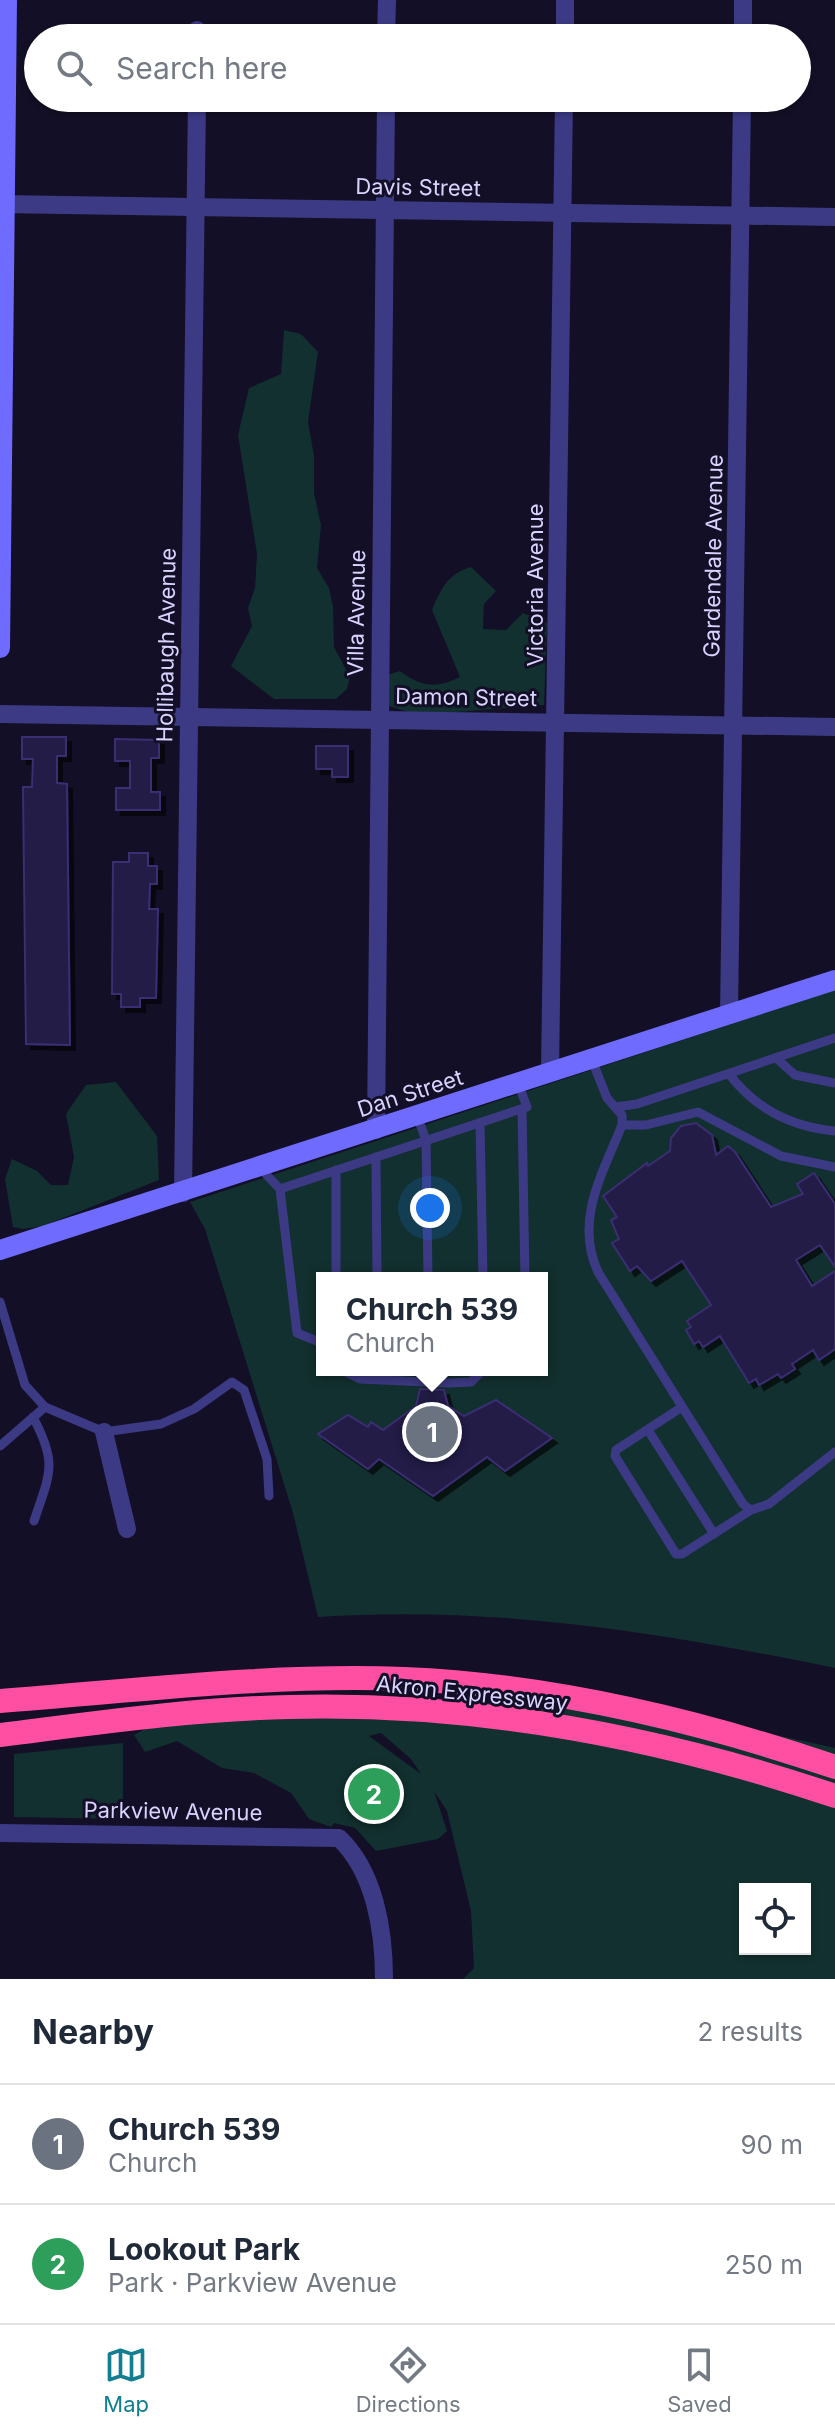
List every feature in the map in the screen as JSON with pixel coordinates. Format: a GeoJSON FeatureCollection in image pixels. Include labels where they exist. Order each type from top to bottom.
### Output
{"type":"FeatureCollection","features":[{"type":"Feature","properties":{"kind":"highway","name":"Akron Expressway"},"geometry":{"type":"LineString","coordinates":[[0,1701],[287,1680],[405,1679],[505,1689],[604,1704],[744,1736],[835,1767]]}},
{"type":"Feature","properties":{"kind":"highway","name":"Akron Expressway"},"geometry":{"type":"LineString","coordinates":[[0,1735],[160,1715],[275,1708],[418,1709],[529,1722],[640,1741],[835,1796]]}},
{"type":"Feature","properties":{"kind":"street"},"geometry":{"type":"LineString","coordinates":[[0,648],[2,204],[7,0]]}},
{"type":"Feature","properties":{"kind":"street"},"geometry":{"type":"LineString","coordinates":[[386,24],[387,0]]}},
{"type":"Feature","properties":{"kind":"street"},"geometry":{"type":"LineString","coordinates":[[565,0],[565,24]]}},
{"type":"Feature","properties":{"kind":"street"},"geometry":{"type":"LineString","coordinates":[[743,0],[743,24]]}},
{"type":"Feature","properties":{"kind":"street","name":"Hollibaugh Avenue"},"geometry":{"type":"LineString","coordinates":[[183,1193],[197,112]]}},
{"type":"Feature","properties":{"kind":"street","name":"Villa Avenue"},"geometry":{"type":"LineString","coordinates":[[376,1130],[377,719],[386,112]]}},
{"type":"Feature","properties":{"kind":"street","name":"Victoria Avenue"},"geometry":{"type":"LineString","coordinates":[[550,1072],[558,722],[564,112]]}},
{"type":"Feature","properties":{"kind":"street","name":"Gardendale Avenue"},"geometry":{"type":"LineString","coordinates":[[729,1014],[742,112]]}},
{"type":"Feature","properties":{"kind":"street","name":"Davis Street"},"geometry":{"type":"LineString","coordinates":[[2,204],[561,214],[741,213],[835,217]]}},
{"type":"Feature","properties":{"kind":"street","name":"Damon Street"},"geometry":{"type":"LineString","coordinates":[[0,714],[835,727]]}},
{"type":"Feature","properties":{"kind":"street","name":"Dan Street"},"geometry":{"type":"LineString","coordinates":[[0,1250],[835,980]]}},
{"type":"Feature","properties":{"kind":"street"},"geometry":{"type":"LineString","coordinates":[[104,1432],[127,1529]]}},
{"type":"Feature","properties":{"kind":"street","name":"Parkview Avenue"},"geometry":{"type":"LineString","coordinates":[[0,1833],[327,1837],[344,1843],[357,1856],[378,1918],[384,1979]]}},
{"type":"Feature","properties":{"kind":"lane"},"geometry":{"type":"LineString","coordinates":[[616,1107],[637,1104],[835,1038]]}},
{"type":"Feature","properties":{"kind":"lane"},"geometry":{"type":"LineString","coordinates":[[776,1058],[795,1075],[835,1083]]}},
{"type":"Feature","properties":{"kind":"lane"},"geometry":{"type":"LineString","coordinates":[[592,1060],[600,1086],[616,1107],[622,1125],[592,1192],[594,1263],[743,1504],[751,1510]]}},
{"type":"Feature","properties":{"kind":"lane"},"geometry":{"type":"LineString","coordinates":[[729,1074],[745,1095],[792,1123],[835,1131]]}},
{"type":"Feature","properties":{"kind":"lane"},"geometry":{"type":"LineString","coordinates":[[280,1189],[527,1107],[518,1083]]}},
{"type":"Feature","properties":{"kind":"lane"},"geometry":{"type":"LineString","coordinates":[[522,1109],[525,1272]]}},
{"type":"Feature","properties":{"kind":"lane"},"geometry":{"type":"LineString","coordinates":[[622,1125],[646,1125],[698,1112],[781,1156],[835,1167]]}},
{"type":"Feature","properties":{"kind":"lane"},"geometry":{"type":"LineString","coordinates":[[417,1116],[426,1140],[428,1272]]}},
{"type":"Feature","properties":{"kind":"lane"},"geometry":{"type":"LineString","coordinates":[[480,1123],[483,1272]]}},
{"type":"Feature","properties":{"kind":"lane"},"geometry":{"type":"LineString","coordinates":[[376,1157],[377,1272]]}},
{"type":"Feature","properties":{"kind":"lane"},"geometry":{"type":"LineString","coordinates":[[260,1168],[280,1189],[297,1333],[316,1341]]}},
{"type":"Feature","properties":{"kind":"lane"},"geometry":{"type":"LineString","coordinates":[[336,1170],[336,1272]]}},
{"type":"Feature","properties":{"kind":"lane"},"geometry":{"type":"LineString","coordinates":[[0,1302],[25,1385],[45,1407],[104,1432],[161,1424],[194,1409],[232,1382],[244,1390],[253,1407],[267,1459],[269,1496]]}},
{"type":"Feature","properties":{"kind":"lane"},"geometry":{"type":"LineString","coordinates":[[354,1376],[360,1379],[449,1383],[471,1382],[477,1376]]}},
{"type":"Feature","properties":{"kind":"lane"},"geometry":{"type":"LineString","coordinates":[[0,1446],[45,1407]]}},
{"type":"Feature","properties":{"kind":"lane"},"geometry":{"type":"LineString","coordinates":[[682,1407],[616,1450],[615,1456],[676,1554],[682,1554],[751,1510],[769,1504],[835,1452]]}},
{"type":"Feature","properties":{"kind":"lane"},"geometry":{"type":"LineString","coordinates":[[33,1417],[48,1445],[51,1470],[34,1521]]}},
{"type":"Feature","properties":{"kind":"lane"},"geometry":{"type":"LineString","coordinates":[[648,1430],[714,1534]]}},
{"type":"Feature","properties":{"kind":"green space"},"geometry":{"type":"Polygon","coordinates":[[[284,330],[301,334],[318,352],[308,422],[314,456],[314,493],[321,525],[317,568],[329,588],[334,647],[350,677],[347,689],[336,699],[274,699],[231,666],[252,626],[248,608],[255,588],[257,554],[238,435],[249,388],[281,374],[284,330]]]}},
{"type":"Feature","properties":{"kind":"green space"},"geometry":{"type":"Polygon","coordinates":[[[471,567],[496,591],[484,604],[483,629],[506,630],[523,613],[547,623],[544,705],[419,715],[385,705],[388,675],[400,671],[422,683],[436,685],[460,677],[432,610],[451,578],[471,567]]]}},
{"type":"Feature","properties":{"kind":"green space"},"geometry":{"type":"Polygon","coordinates":[[[835,990],[835,1668],[643,1633],[578,1625],[449,1615],[318,1617],[293,1513],[205,1229],[190,1202],[835,990]]]}},
{"type":"Feature","properties":{"kind":"green space"},"geometry":{"type":"Polygon","coordinates":[[[116,1082],[157,1136],[159,1180],[43,1226],[13,1227],[5,1179],[12,1159],[37,1171],[51,1185],[68,1185],[74,1157],[66,1114],[86,1085],[116,1082]]]}},
{"type":"Feature","properties":{"kind":"green space"},"geometry":{"type":"Polygon","coordinates":[[[412,1703],[530,1703],[772,1734],[835,1748],[835,1979],[463,1979],[474,1968],[471,1911],[447,1811],[434,1791],[447,1831],[438,1839],[376,1851],[355,1828],[334,1823],[331,1827],[309,1819],[291,1793],[254,1773],[222,1768],[177,1741],[145,1752],[134,1735],[156,1723],[412,1703]],[[381,1733],[369,1736],[421,1774],[411,1759],[381,1733]]]}},
{"type":"Feature","properties":{"kind":"green space"},"geometry":{"type":"Polygon","coordinates":[[[123,1743],[123,1819],[14,1817],[14,1754],[123,1743]]]}},
{"type":"Feature","properties":{"kind":"building"},"geometry":{"type":"Polygon","coordinates":[[[22,737],[66,737],[66,756],[57,756],[57,783],[67,784],[70,1045],[26,1044],[23,787],[32,787],[33,759],[22,759],[22,737]]]}},
{"type":"Feature","properties":{"kind":"building"},"geometry":{"type":"Polygon","coordinates":[[[115,739],[159,740],[159,758],[151,758],[151,792],[160,792],[160,810],[116,810],[116,788],[130,788],[130,761],[115,761],[115,739]]]}},
{"type":"Feature","properties":{"kind":"building"},"geometry":{"type":"Polygon","coordinates":[[[316,746],[348,746],[348,777],[332,777],[332,769],[316,769],[316,746]]]}},
{"type":"Feature","properties":{"kind":"building"},"geometry":{"type":"Polygon","coordinates":[[[129,853],[148,853],[148,866],[157,866],[157,884],[150,884],[149,909],[158,909],[156,998],[140,998],[140,1007],[121,1007],[121,994],[112,994],[113,862],[129,862],[129,853]]]}},
{"type":"Feature","properties":{"kind":"building"},"geometry":{"type":"Polygon","coordinates":[[[696,1123],[712,1135],[716,1155],[728,1146],[735,1152],[771,1207],[803,1194],[797,1184],[814,1173],[835,1204],[835,1267],[820,1245],[796,1260],[812,1286],[835,1271],[835,1349],[819,1360],[813,1350],[792,1364],[795,1369],[781,1378],[778,1374],[759,1385],[756,1379],[749,1383],[720,1336],[703,1347],[699,1341],[694,1344],[686,1330],[691,1327],[687,1321],[711,1305],[682,1261],[651,1281],[637,1266],[630,1271],[612,1243],[619,1239],[611,1220],[617,1217],[603,1196],[647,1163],[648,1166],[670,1151],[671,1138],[681,1126],[696,1123]]]}},
{"type":"Feature","properties":{"kind":"building"},"geometry":{"type":"Polygon","coordinates":[[[420,1389],[444,1390],[448,1406],[464,1416],[496,1400],[552,1438],[505,1471],[487,1457],[433,1496],[379,1459],[368,1469],[318,1434],[348,1415],[368,1427],[371,1422],[383,1430],[416,1406],[420,1389]]]}},
{"type":"Feature","properties":{"kind":"place","name":"Church 539"},"geometry":{"type":"Point","coordinates":[432,1432]}},
{"type":"Feature","properties":{"kind":"place","name":"Lookout Park"},"geometry":{"type":"Point","coordinates":[374,1794]}}]}
